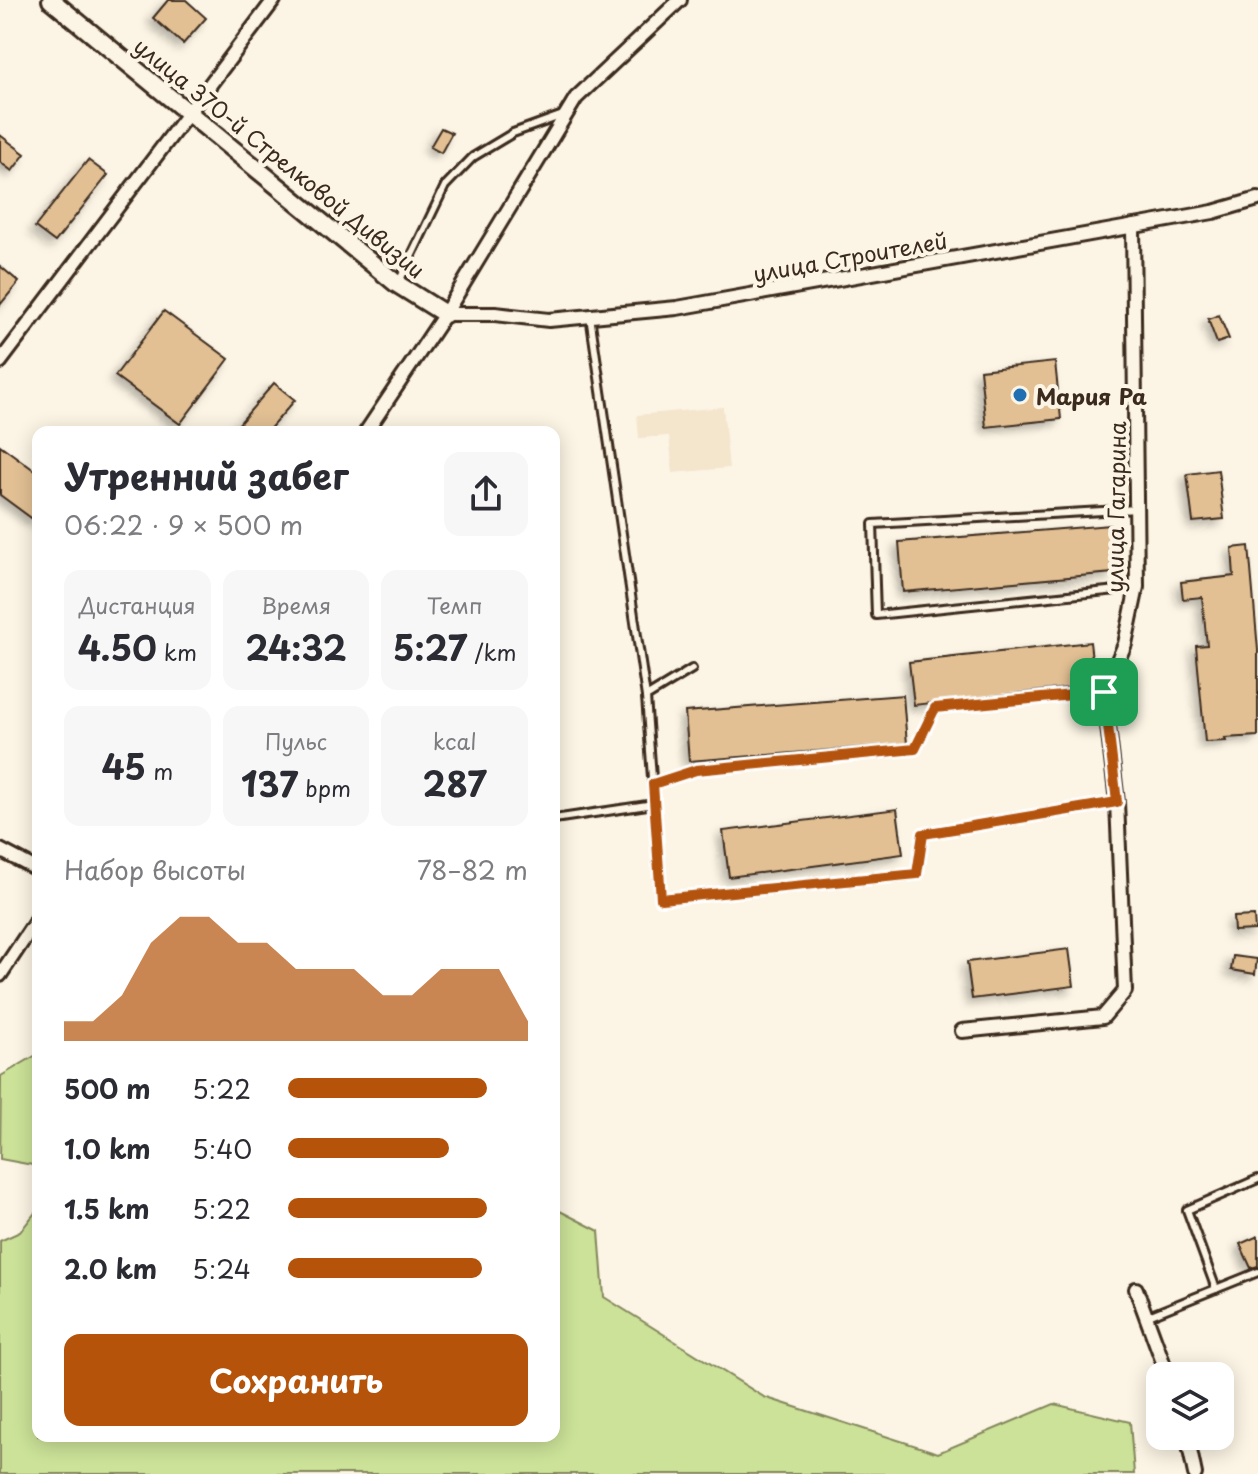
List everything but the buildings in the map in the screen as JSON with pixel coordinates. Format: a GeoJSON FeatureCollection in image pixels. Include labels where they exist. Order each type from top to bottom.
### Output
{"type":"FeatureCollection","features":[{"type":"Feature","properties":{"kind":"street","name":"улица 370-й Стрелковой Дивизии"},"geometry":{"type":"LineString","coordinates":[[51,0],[397,284],[445,314]]}},
{"type":"Feature","properties":{"kind":"street"},"geometry":{"type":"LineString","coordinates":[[0,362],[274,0]]}},
{"type":"Feature","properties":{"kind":"street"},"geometry":{"type":"LineString","coordinates":[[370,426],[445,314],[576,98],[680,0]]}},
{"type":"Feature","properties":{"kind":"street","name":"улица Строителей"},"geometry":{"type":"LineString","coordinates":[[445,314],[495,314],[549,320],[677,308],[1213,212],[1258,199]]}},
{"type":"Feature","properties":{"kind":"street","name":"улица Гагарина"},"geometry":{"type":"LineString","coordinates":[[1104,692],[1125,644],[1137,587],[1133,226]]}},
{"type":"Feature","properties":{"kind":"street"},"geometry":{"type":"LineString","coordinates":[[962,1031],[1103,1017],[1125,991],[1117,802],[1104,692]]}},
{"type":"Feature","properties":{"kind":"street"},"geometry":{"type":"LineString","coordinates":[[0,850],[32,867]]}},
{"type":"Feature","properties":{"kind":"street"},"geometry":{"type":"LineString","coordinates":[[0,975],[32,927]]}},
{"type":"Feature","properties":{"kind":"street"},"geometry":{"type":"LineString","coordinates":[[1136,1289],[1163,1362]]}},
{"type":"Feature","properties":{"kind":"street"},"geometry":{"type":"LineString","coordinates":[[1190,1450],[1195,1474]]}},
{"type":"Feature","properties":{"kind":"lane"},"geometry":{"type":"LineString","coordinates":[[397,284],[445,186],[473,157],[513,133],[567,114]]}},
{"type":"Feature","properties":{"kind":"lane"},"geometry":{"type":"LineString","coordinates":[[590,316],[646,697],[661,899],[917,874],[923,834],[1117,802]]}},
{"type":"Feature","properties":{"kind":"lane"},"geometry":{"type":"LineString","coordinates":[[1137,509],[873,524],[876,615],[1137,587]]}},
{"type":"Feature","properties":{"kind":"lane"},"geometry":{"type":"LineString","coordinates":[[646,697],[692,669]]}},
{"type":"Feature","properties":{"kind":"lane"},"geometry":{"type":"LineString","coordinates":[[653,784],[696,770],[915,749],[935,708],[1104,692]]}},
{"type":"Feature","properties":{"kind":"lane"},"geometry":{"type":"LineString","coordinates":[[560,818],[654,804]]}},
{"type":"Feature","properties":{"kind":"lane"},"geometry":{"type":"LineString","coordinates":[[1216,1289],[1187,1210],[1258,1179]]}},
{"type":"Feature","properties":{"kind":"lane"},"geometry":{"type":"LineString","coordinates":[[1146,1317],[1258,1272]]}},
{"type":"Feature","properties":{"kind":"shaded area"},"geometry":{"type":"Polygon","coordinates":[[[723,407],[729,468],[673,473],[669,436],[639,438],[637,415],[723,407]]]}},
{"type":"Feature","properties":{"kind":"green space"},"geometry":{"type":"Polygon","coordinates":[[[32,1058],[32,1165],[0,1159],[1,1076],[32,1058]]]}},
{"type":"Feature","properties":{"kind":"green space"},"geometry":{"type":"Polygon","coordinates":[[[560,1211],[599,1231],[604,1297],[764,1397],[938,1453],[1054,1404],[1130,1422],[1134,1474],[0,1474],[0,1241],[20,1232],[32,1217],[32,1442],[560,1442],[560,1211]]]}},
{"type":"Feature","properties":{"kind":"place","name":"Мария Ра"},"geometry":{"type":"Point","coordinates":[1020,395]}},
{"type":"Feature","properties":{"kind":"route"},"geometry":{"type":"LineString","coordinates":[[1104,692],[1117,802],[923,834],[917,874],[661,899],[653,784],[696,770],[915,749],[935,708],[1104,692]]}}]}
